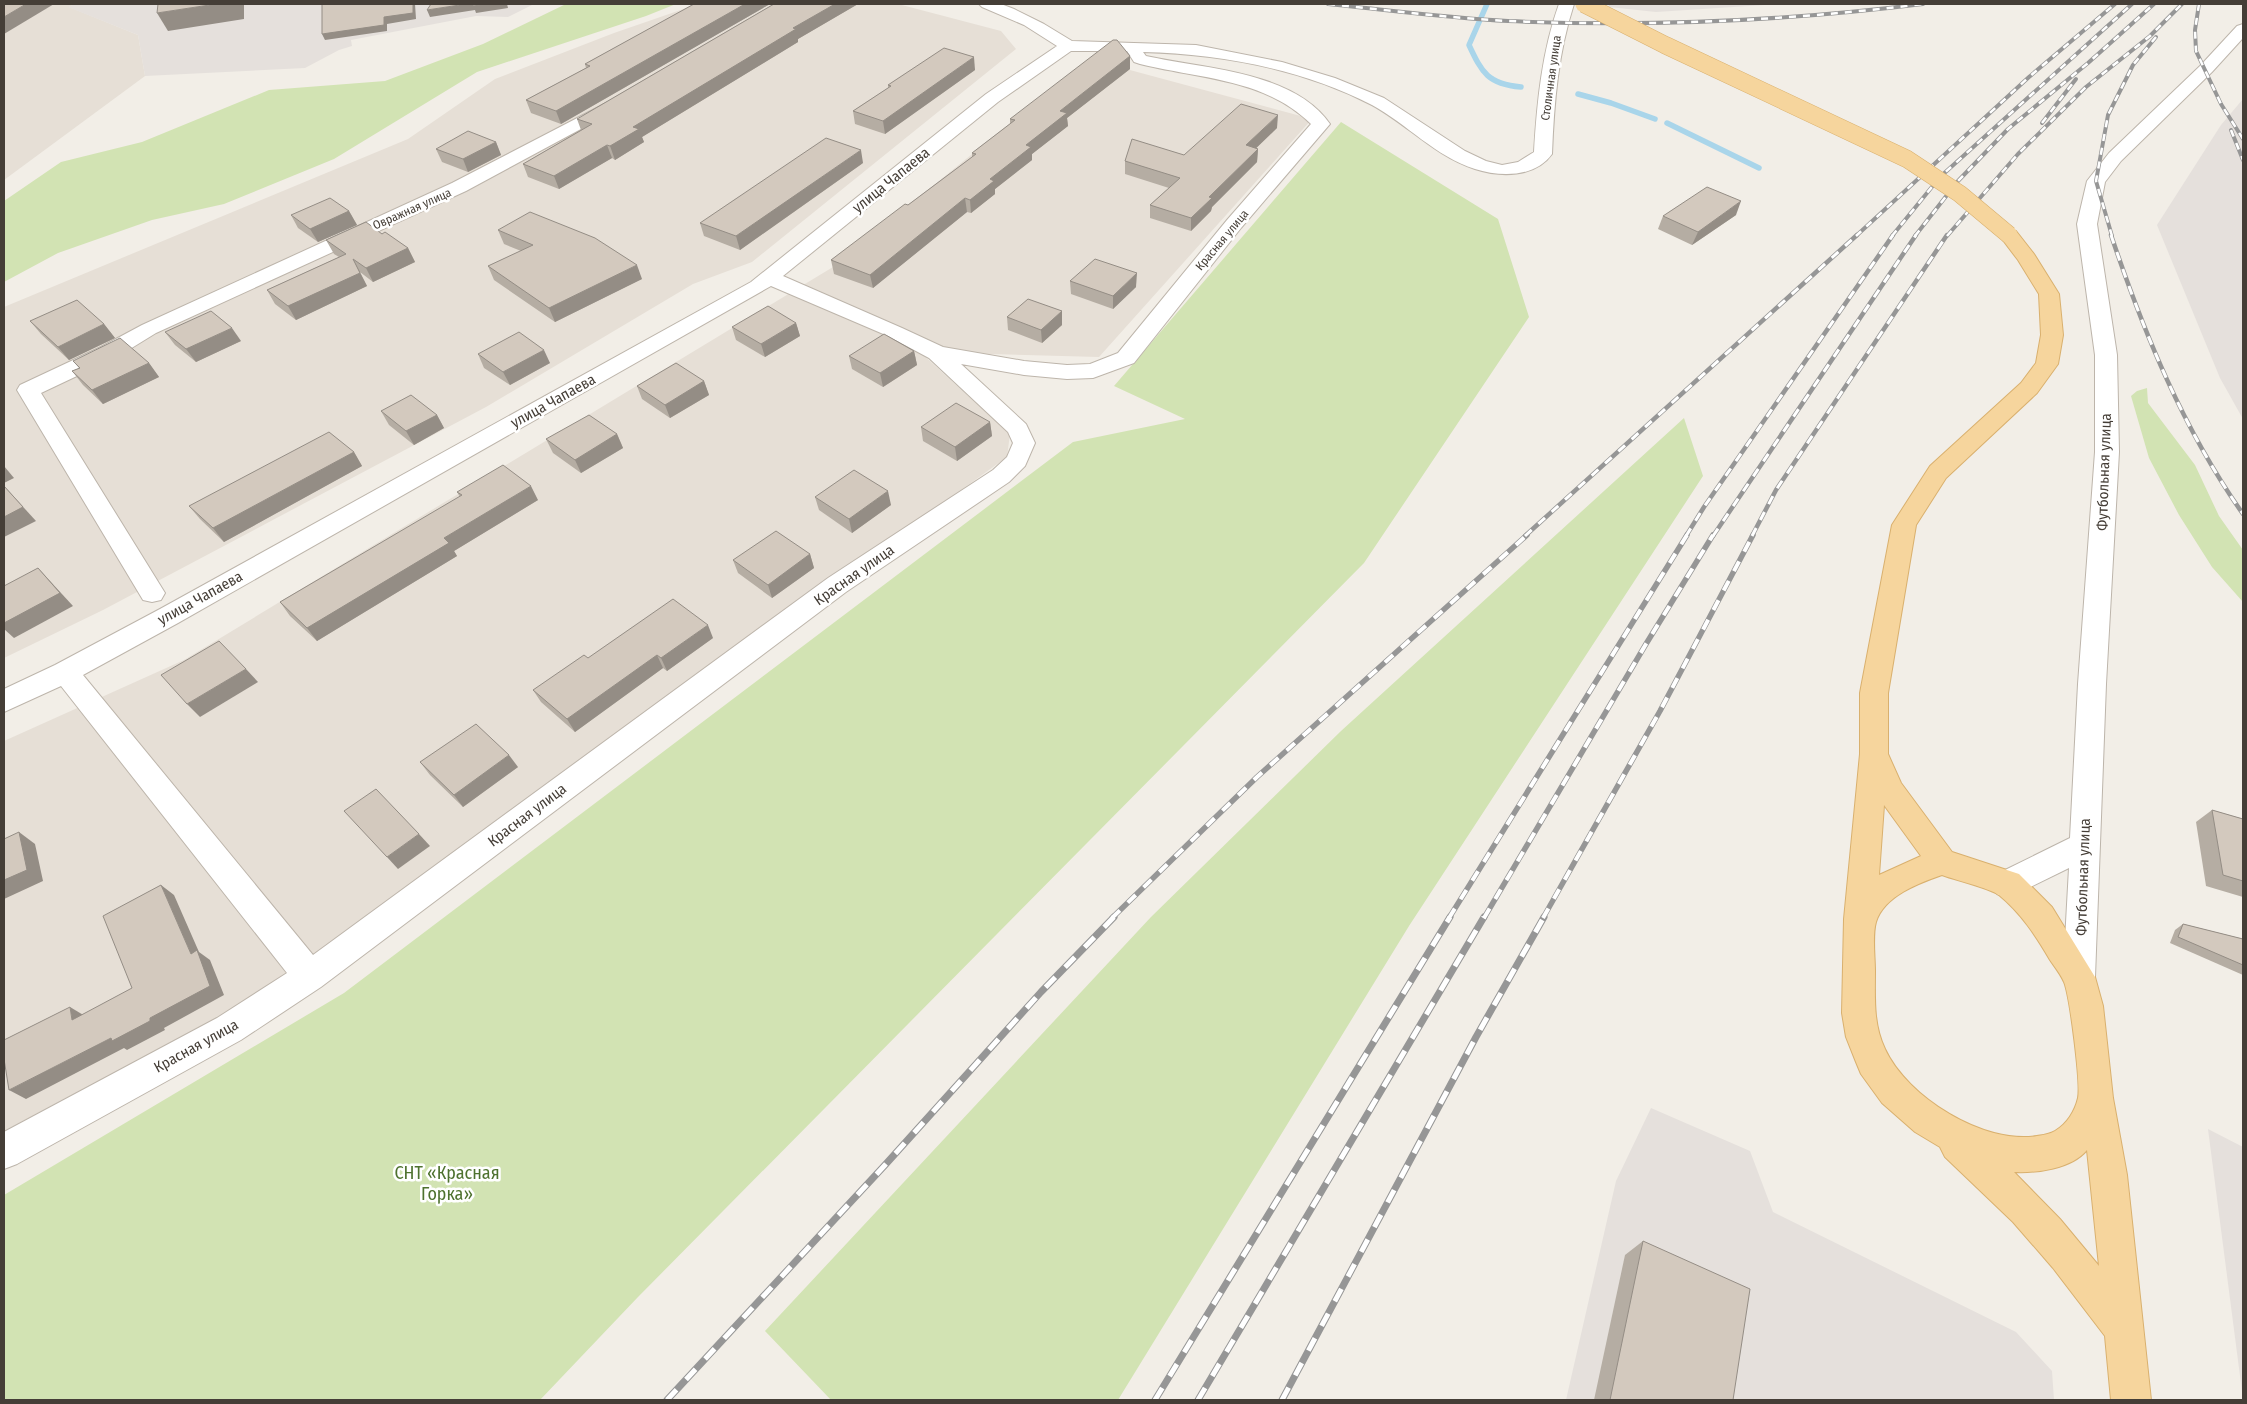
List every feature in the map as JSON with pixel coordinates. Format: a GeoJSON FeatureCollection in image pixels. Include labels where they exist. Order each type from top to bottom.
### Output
{"type":"FeatureCollection","features":[{"type":"Feature","properties":{"kind":"main road"},"geometry":{"type":"LineString","coordinates":[[1584,4],[1664,45],[1908,159],[1945,181],[1979,207],[2009,235],[2028,258],[2049,294],[2052,335],[2047,364],[2029,388],[1938,472],[1904,525],[1874,692],[1874,754],[1860,924],[1858,1013],[1863,1037],[1874,1062],[1894,1091],[1993,1174],[2038,1221],[2080,1270],[2125,1331]]}},
{"type":"Feature","properties":{"kind":"main road"},"geometry":{"type":"LineString","coordinates":[[1874,754],[1890,790],[1942,862],[2008,884],[2041,917],[2079,977],[2087,1006],[2096,1096],[2108,1176],[2131,1400]]}},
{"type":"Feature","properties":{"kind":"main road"},"geometry":{"type":"LineString","coordinates":[[1860,924],[1864,912],[1872,900],[1903,875],[1942,862]]}},
{"type":"Feature","properties":{"kind":"main road"},"geometry":{"type":"LineString","coordinates":[[1927,1120],[1963,1141],[1999,1153],[2028,1155],[2056,1150],[2072,1142],[2088,1123],[2096,1096]]}},
{"type":"Feature","properties":{"kind":"street"},"geometry":{"type":"LineString","coordinates":[[987,4],[1021,16],[1068,46],[1132,48]]}},
{"type":"Feature","properties":{"kind":"street","name":"Столичная улица"},"geometry":{"type":"LineString","coordinates":[[1132,48],[1171,48],[1214,53],[1265,64],[1339,86],[1380,103],[1455,154],[1470,162],[1491,168],[1511,169],[1526,167],[1544,154],[1544,118],[1553,58],[1560,22],[1566,4]]}},
{"type":"Feature","properties":{"kind":"street","name":"Футбольная улица"},"geometry":{"type":"LineString","coordinates":[[2079,977],[2092,684],[2107,452],[2106,355],[2087,224],[2096,181],[2115,157],[2206,69],[2243,29]]}},
{"type":"Feature","properties":{"kind":"street","name":"улица Чапаева"},"geometry":{"type":"LineString","coordinates":[[4,701],[65,672],[770,278],[992,98],[1068,46]]}},
{"type":"Feature","properties":{"kind":"street","name":"Красная улица"},"geometry":{"type":"LineString","coordinates":[[937,353],[1024,368],[1067,372],[1093,371],[1126,358],[1234,224],[1321,124],[1299,102],[1278,91],[1210,72],[1150,63],[1140,59],[1132,48]]}},
{"type":"Feature","properties":{"kind":"street","name":"Овражная улица"},"geometry":{"type":"LineString","coordinates":[[152,593],[28,390],[109,352],[149,328],[459,187],[626,97]]}},
{"type":"Feature","properties":{"kind":"street"},"geometry":{"type":"LineString","coordinates":[[770,278],[895,332],[937,353]]}},
{"type":"Feature","properties":{"kind":"street","name":"Красная улица"},"geometry":{"type":"LineString","coordinates":[[4,1151],[229,1028],[310,976],[837,585],[1001,476],[1017,461],[1024,443],[1018,429],[937,353]]}},
{"type":"Feature","properties":{"kind":"street"},"geometry":{"type":"LineString","coordinates":[[65,672],[310,976]]}},
{"type":"Feature","properties":{"kind":"street"},"geometry":{"type":"LineString","coordinates":[[2008,884],[2084,846]]}},
{"type":"Feature","properties":{"kind":"shaded area"},"geometry":{"type":"Polygon","coordinates":[[[4,4],[74,4],[69,7],[138,35],[145,76],[4,180],[4,4]]]}},
{"type":"Feature","properties":{"kind":"shaded area"},"geometry":{"type":"Polygon","coordinates":[[[74,4],[534,4],[508,17],[476,16],[351,40],[352,46],[339,50],[305,68],[145,76],[138,35],[68,7],[74,4]]]}},
{"type":"Feature","properties":{"kind":"shaded area"},"geometry":{"type":"Polygon","coordinates":[[[698,4],[898,4],[1001,31],[1016,49],[752,262],[693,284],[486,407],[103,610],[4,658],[4,307],[408,139],[495,79],[614,33],[698,4]]]}},
{"type":"Feature","properties":{"kind":"shaded area"},"geometry":{"type":"Polygon","coordinates":[[[1609,4],[1780,4],[1656,12],[1609,7],[1609,4]]]}},
{"type":"Feature","properties":{"kind":"shaded area"},"geometry":{"type":"Polygon","coordinates":[[[1089,59],[1312,119],[1099,357],[920,352],[1010,434],[1007,457],[452,856],[279,985],[4,1131],[4,741],[184,660],[833,267],[1089,59]]]}},
{"type":"Feature","properties":{"kind":"shaded area"},"geometry":{"type":"Polygon","coordinates":[[[2243,99],[2243,419],[2220,378],[2157,225],[2221,125],[2243,99]]]}},
{"type":"Feature","properties":{"kind":"shaded area"},"geometry":{"type":"Polygon","coordinates":[[[1651,1108],[1750,1151],[1773,1212],[2016,1332],[2052,1371],[2054,1400],[1566,1400],[1616,1181],[1651,1108]]]}},
{"type":"Feature","properties":{"kind":"shaded area"},"geometry":{"type":"Polygon","coordinates":[[[2208,1129],[2243,1147],[2243,1399],[2208,1129]]]}},
{"type":"Feature","properties":{"kind":"green space"},"geometry":{"type":"Polygon","coordinates":[[[566,4],[676,4],[646,16],[477,72],[334,159],[224,204],[152,220],[58,253],[4,282],[4,201],[61,162],[142,142],[269,90],[385,81],[483,44],[566,4]]]}},
{"type":"Feature","properties":{"kind":"green space","name":"СНТ «Красная Горка»"},"geometry":{"type":"Polygon","coordinates":[[[1341,122],[1498,219],[1529,317],[1364,563],[638,1297],[540,1400],[4,1400],[4,1195],[344,993],[1073,442],[1185,419],[1114,386],[1341,122]]]}},
{"type":"Feature","properties":{"kind":"green space"},"geometry":{"type":"Polygon","coordinates":[[[2147,388],[2148,403],[2195,465],[2219,516],[2243,550],[2243,602],[2212,567],[2179,515],[2149,458],[2131,396],[2137,391],[2147,388]]]}},
{"type":"Feature","properties":{"kind":"green space"},"geometry":{"type":"Polygon","coordinates":[[[1684,418],[1703,476],[1409,926],[1118,1400],[831,1400],[765,1331],[1151,917],[1341,731],[1684,418]]]}},
{"type":"Feature","properties":{"kind":"building"},"geometry":{"type":"Polygon","coordinates":[[[4,4],[26,4],[4,17],[4,4]]]}},
{"type":"Feature","properties":{"kind":"building"},"geometry":{"type":"Polygon","coordinates":[[[158,4],[216,4],[157,13],[158,4]]]}},
{"type":"Feature","properties":{"kind":"building"},"geometry":{"type":"Polygon","coordinates":[[[322,4],[413,4],[413,13],[384,17],[384,25],[322,34],[322,4]]]}},
{"type":"Feature","properties":{"kind":"building"},"geometry":{"type":"Polygon","coordinates":[[[431,4],[466,4],[427,10],[431,4]]]}},
{"type":"Feature","properties":{"kind":"building"},"geometry":{"type":"Polygon","coordinates":[[[694,4],[745,4],[556,111],[526,100],[590,66],[585,64],[694,4]]]}},
{"type":"Feature","properties":{"kind":"building"},"geometry":{"type":"Polygon","coordinates":[[[774,4],[835,4],[633,127],[639,129],[554,176],[523,164],[592,124],[577,119],[774,4]]]}},
{"type":"Feature","properties":{"kind":"building"},"geometry":{"type":"Polygon","coordinates":[[[1113,40],[1117,40],[1130,56],[1060,111],[1067,113],[1026,145],[1031,147],[990,179],[994,181],[970,200],[965,198],[870,275],[831,260],[905,204],[908,205],[976,154],[972,153],[1015,120],[1010,119],[1113,40]]]}},
{"type":"Feature","properties":{"kind":"building"},"geometry":{"type":"Polygon","coordinates":[[[944,48],[974,57],[883,121],[853,111],[891,86],[888,85],[944,48]]]}},
{"type":"Feature","properties":{"kind":"building"},"geometry":{"type":"Polygon","coordinates":[[[1241,104],[1278,115],[1246,145],[1258,149],[1209,197],[1212,198],[1191,218],[1150,205],[1180,178],[1125,161],[1132,139],[1184,155],[1241,104]]]}},
{"type":"Feature","properties":{"kind":"building"},"geometry":{"type":"Polygon","coordinates":[[[468,131],[496,142],[463,159],[436,149],[468,131]]]}},
{"type":"Feature","properties":{"kind":"building"},"geometry":{"type":"Polygon","coordinates":[[[826,138],[861,150],[736,236],[700,223],[826,138]]]}},
{"type":"Feature","properties":{"kind":"building"},"geometry":{"type":"Polygon","coordinates":[[[1707,187],[1741,201],[1698,232],[1663,216],[1707,187]]]}},
{"type":"Feature","properties":{"kind":"building"},"geometry":{"type":"Polygon","coordinates":[[[330,198],[349,211],[310,229],[291,215],[330,198]]]}},
{"type":"Feature","properties":{"kind":"building"},"geometry":{"type":"Polygon","coordinates":[[[530,212],[595,238],[637,265],[549,308],[488,266],[533,245],[498,230],[530,212]]]}},
{"type":"Feature","properties":{"kind":"building"},"geometry":{"type":"Polygon","coordinates":[[[366,222],[382,234],[385,232],[408,248],[366,268],[353,259],[360,273],[288,306],[267,290],[346,254],[326,240],[366,222]]]}},
{"type":"Feature","properties":{"kind":"building"},"geometry":{"type":"Polygon","coordinates":[[[1095,259],[1137,273],[1113,296],[1070,281],[1095,259]]]}},
{"type":"Feature","properties":{"kind":"building"},"geometry":{"type":"Polygon","coordinates":[[[1028,299],[1062,311],[1041,330],[1007,317],[1028,299]]]}},
{"type":"Feature","properties":{"kind":"building"},"geometry":{"type":"Polygon","coordinates":[[[77,300],[104,324],[58,347],[30,321],[77,300]]]}},
{"type":"Feature","properties":{"kind":"building"},"geometry":{"type":"Polygon","coordinates":[[[768,306],[796,323],[761,344],[732,327],[768,306]]]}},
{"type":"Feature","properties":{"kind":"building"},"geometry":{"type":"Polygon","coordinates":[[[211,311],[232,328],[186,349],[165,332],[211,311]]]}},
{"type":"Feature","properties":{"kind":"building"},"geometry":{"type":"Polygon","coordinates":[[[519,332],[544,350],[503,372],[478,354],[519,332]]]}},
{"type":"Feature","properties":{"kind":"building"},"geometry":{"type":"Polygon","coordinates":[[[884,334],[914,351],[880,373],[849,356],[884,334]]]}},
{"type":"Feature","properties":{"kind":"building"},"geometry":{"type":"Polygon","coordinates":[[[120,338],[149,363],[92,390],[72,371],[80,368],[73,361],[120,338]]]}},
{"type":"Feature","properties":{"kind":"building"},"geometry":{"type":"Polygon","coordinates":[[[676,363],[704,381],[665,405],[637,386],[676,363]]]}},
{"type":"Feature","properties":{"kind":"building"},"geometry":{"type":"Polygon","coordinates":[[[411,395],[437,415],[406,431],[381,411],[411,395]]]}},
{"type":"Feature","properties":{"kind":"building"},"geometry":{"type":"Polygon","coordinates":[[[956,403],[990,422],[955,447],[921,427],[956,403]]]}},
{"type":"Feature","properties":{"kind":"building"},"geometry":{"type":"Polygon","coordinates":[[[589,415],[617,434],[575,460],[546,439],[589,415]]]}},
{"type":"Feature","properties":{"kind":"building"},"geometry":{"type":"Polygon","coordinates":[[[329,432],[354,452],[213,528],[189,506],[329,432]]]}},
{"type":"Feature","properties":{"kind":"building"},"geometry":{"type":"Polygon","coordinates":[[[503,465],[531,486],[444,538],[449,543],[307,628],[280,602],[462,495],[457,492],[503,465]]]}},
{"type":"Feature","properties":{"kind":"building"},"geometry":{"type":"Polygon","coordinates":[[[854,470],[888,491],[849,519],[815,497],[854,470]]]}},
{"type":"Feature","properties":{"kind":"building"},"geometry":{"type":"Polygon","coordinates":[[[4,486],[23,507],[4,517],[4,486]]]}},
{"type":"Feature","properties":{"kind":"building"},"geometry":{"type":"Polygon","coordinates":[[[776,531],[810,554],[768,585],[733,560],[776,531]]]}},
{"type":"Feature","properties":{"kind":"building"},"geometry":{"type":"Polygon","coordinates":[[[38,568],[60,593],[4,623],[4,586],[38,568]]]}},
{"type":"Feature","properties":{"kind":"building"},"geometry":{"type":"Polygon","coordinates":[[[673,599],[708,625],[661,658],[657,655],[567,719],[533,690],[584,655],[588,658],[673,599]]]}},
{"type":"Feature","properties":{"kind":"building"},"geometry":{"type":"Polygon","coordinates":[[[219,641],[246,669],[187,704],[161,675],[219,641]]]}},
{"type":"Feature","properties":{"kind":"building"},"geometry":{"type":"Polygon","coordinates":[[[476,724],[509,755],[454,795],[420,762],[476,724]]]}},
{"type":"Feature","properties":{"kind":"building"},"geometry":{"type":"Polygon","coordinates":[[[376,789],[419,834],[387,857],[344,811],[376,789]]]}},
{"type":"Feature","properties":{"kind":"building"},"geometry":{"type":"Polygon","coordinates":[[[2212,810],[2243,819],[2243,881],[2223,875],[2212,810]]]}},
{"type":"Feature","properties":{"kind":"building"},"geometry":{"type":"Polygon","coordinates":[[[19,832],[27,870],[4,880],[4,839],[19,832]]]}},
{"type":"Feature","properties":{"kind":"building"},"geometry":{"type":"Polygon","coordinates":[[[161,885],[191,954],[197,950],[210,986],[112,1041],[111,1038],[9,1090],[4,1059],[4,1040],[70,1007],[72,1020],[132,988],[103,916],[161,885]]]}},
{"type":"Feature","properties":{"kind":"building"},"geometry":{"type":"Polygon","coordinates":[[[2183,924],[2243,939],[2243,965],[2178,937],[2183,924]]]}},
{"type":"Feature","properties":{"kind":"building"},"geometry":{"type":"Polygon","coordinates":[[[1643,1241],[1750,1289],[1733,1400],[1610,1400],[1643,1241]]]}},
{"type":"Feature","properties":{"kind":"waterway"},"geometry":{"type":"LineString","coordinates":[[1487,4],[1469,45],[1482,70],[1493,80],[1521,87]]}},
{"type":"Feature","properties":{"kind":"waterway"},"geometry":{"type":"LineString","coordinates":[[1578,94],[1611,103],[1655,119]]}},
{"type":"Feature","properties":{"kind":"waterway"},"geometry":{"type":"LineString","coordinates":[[1667,123],[1759,168]]}},
{"type":"Feature","properties":{"kind":"railway"},"geometry":{"type":"LineString","coordinates":[[1328,4],[1486,20],[1560,23],[1716,21],[1819,15],[1923,4]]}},
{"type":"Feature","properties":{"kind":"railway"},"geometry":{"type":"LineString","coordinates":[[1856,236],[2029,77],[2115,4]]}},
{"type":"Feature","properties":{"kind":"railway"},"geometry":{"type":"LineString","coordinates":[[1892,236],[1940,177],[2132,4]]}},
{"type":"Feature","properties":{"kind":"railway"},"geometry":{"type":"LineString","coordinates":[[1915,236],[1958,181],[2008,129],[2088,63],[2154,4]]}},
{"type":"Feature","properties":{"kind":"railway"},"geometry":{"type":"LineString","coordinates":[[1947,236],[2018,154],[2086,87],[2150,36],[2182,4]]}},
{"type":"Feature","properties":{"kind":"railway"},"geometry":{"type":"LineString","coordinates":[[2199,4],[2195,30],[2196,51],[2221,104],[2243,139]]}},
{"type":"Feature","properties":{"kind":"railway"},"geometry":{"type":"LineString","coordinates":[[2112,236],[2096,181],[2108,115],[2133,65],[2156,37]]}},
{"type":"Feature","properties":{"kind":"railway"},"geometry":{"type":"LineString","coordinates":[[2042,123],[2076,79]]}},
{"type":"Feature","properties":{"kind":"railway"},"geometry":{"type":"LineString","coordinates":[[2231,130],[2243,160]]}},
{"type":"Feature","properties":{"kind":"railway"},"geometry":{"type":"LineString","coordinates":[[1525,536],[1857,235]]}},
{"type":"Feature","properties":{"kind":"railway"},"geometry":{"type":"LineString","coordinates":[[1686,536],[1704,507],[1893,235]]}},
{"type":"Feature","properties":{"kind":"railway"},"geometry":{"type":"LineString","coordinates":[[1713,536],[1916,235]]}},
{"type":"Feature","properties":{"kind":"railway"},"geometry":{"type":"LineString","coordinates":[[1752,536],[1776,490],[1947,235]]}},
{"type":"Feature","properties":{"kind":"railway"},"geometry":{"type":"LineString","coordinates":[[2111,235],[2137,308],[2167,379],[2221,482],[2243,514]]}},
{"type":"Feature","properties":{"kind":"railway"},"geometry":{"type":"LineString","coordinates":[[1112,918],[1257,777],[1527,535]]}},
{"type":"Feature","properties":{"kind":"railway"},"geometry":{"type":"LineString","coordinates":[[1449,918],[1687,535]]}},
{"type":"Feature","properties":{"kind":"railway"},"geometry":{"type":"LineString","coordinates":[[1484,918],[1646,644],[1713,535]]}},
{"type":"Feature","properties":{"kind":"railway"},"geometry":{"type":"LineString","coordinates":[[1543,918],[1660,711],[1753,535]]}},
{"type":"Feature","properties":{"kind":"railway"},"geometry":{"type":"LineString","coordinates":[[667,1400],[885,1165],[1041,992],[1114,917]]}},
{"type":"Feature","properties":{"kind":"railway"},"geometry":{"type":"LineString","coordinates":[[1155,1400],[1450,917]]}},
{"type":"Feature","properties":{"kind":"railway"},"geometry":{"type":"LineString","coordinates":[[1198,1400],[1484,917]]}},
{"type":"Feature","properties":{"kind":"railway"},"geometry":{"type":"LineString","coordinates":[[1282,1400],[1476,1037],[1544,917]]}}]}
